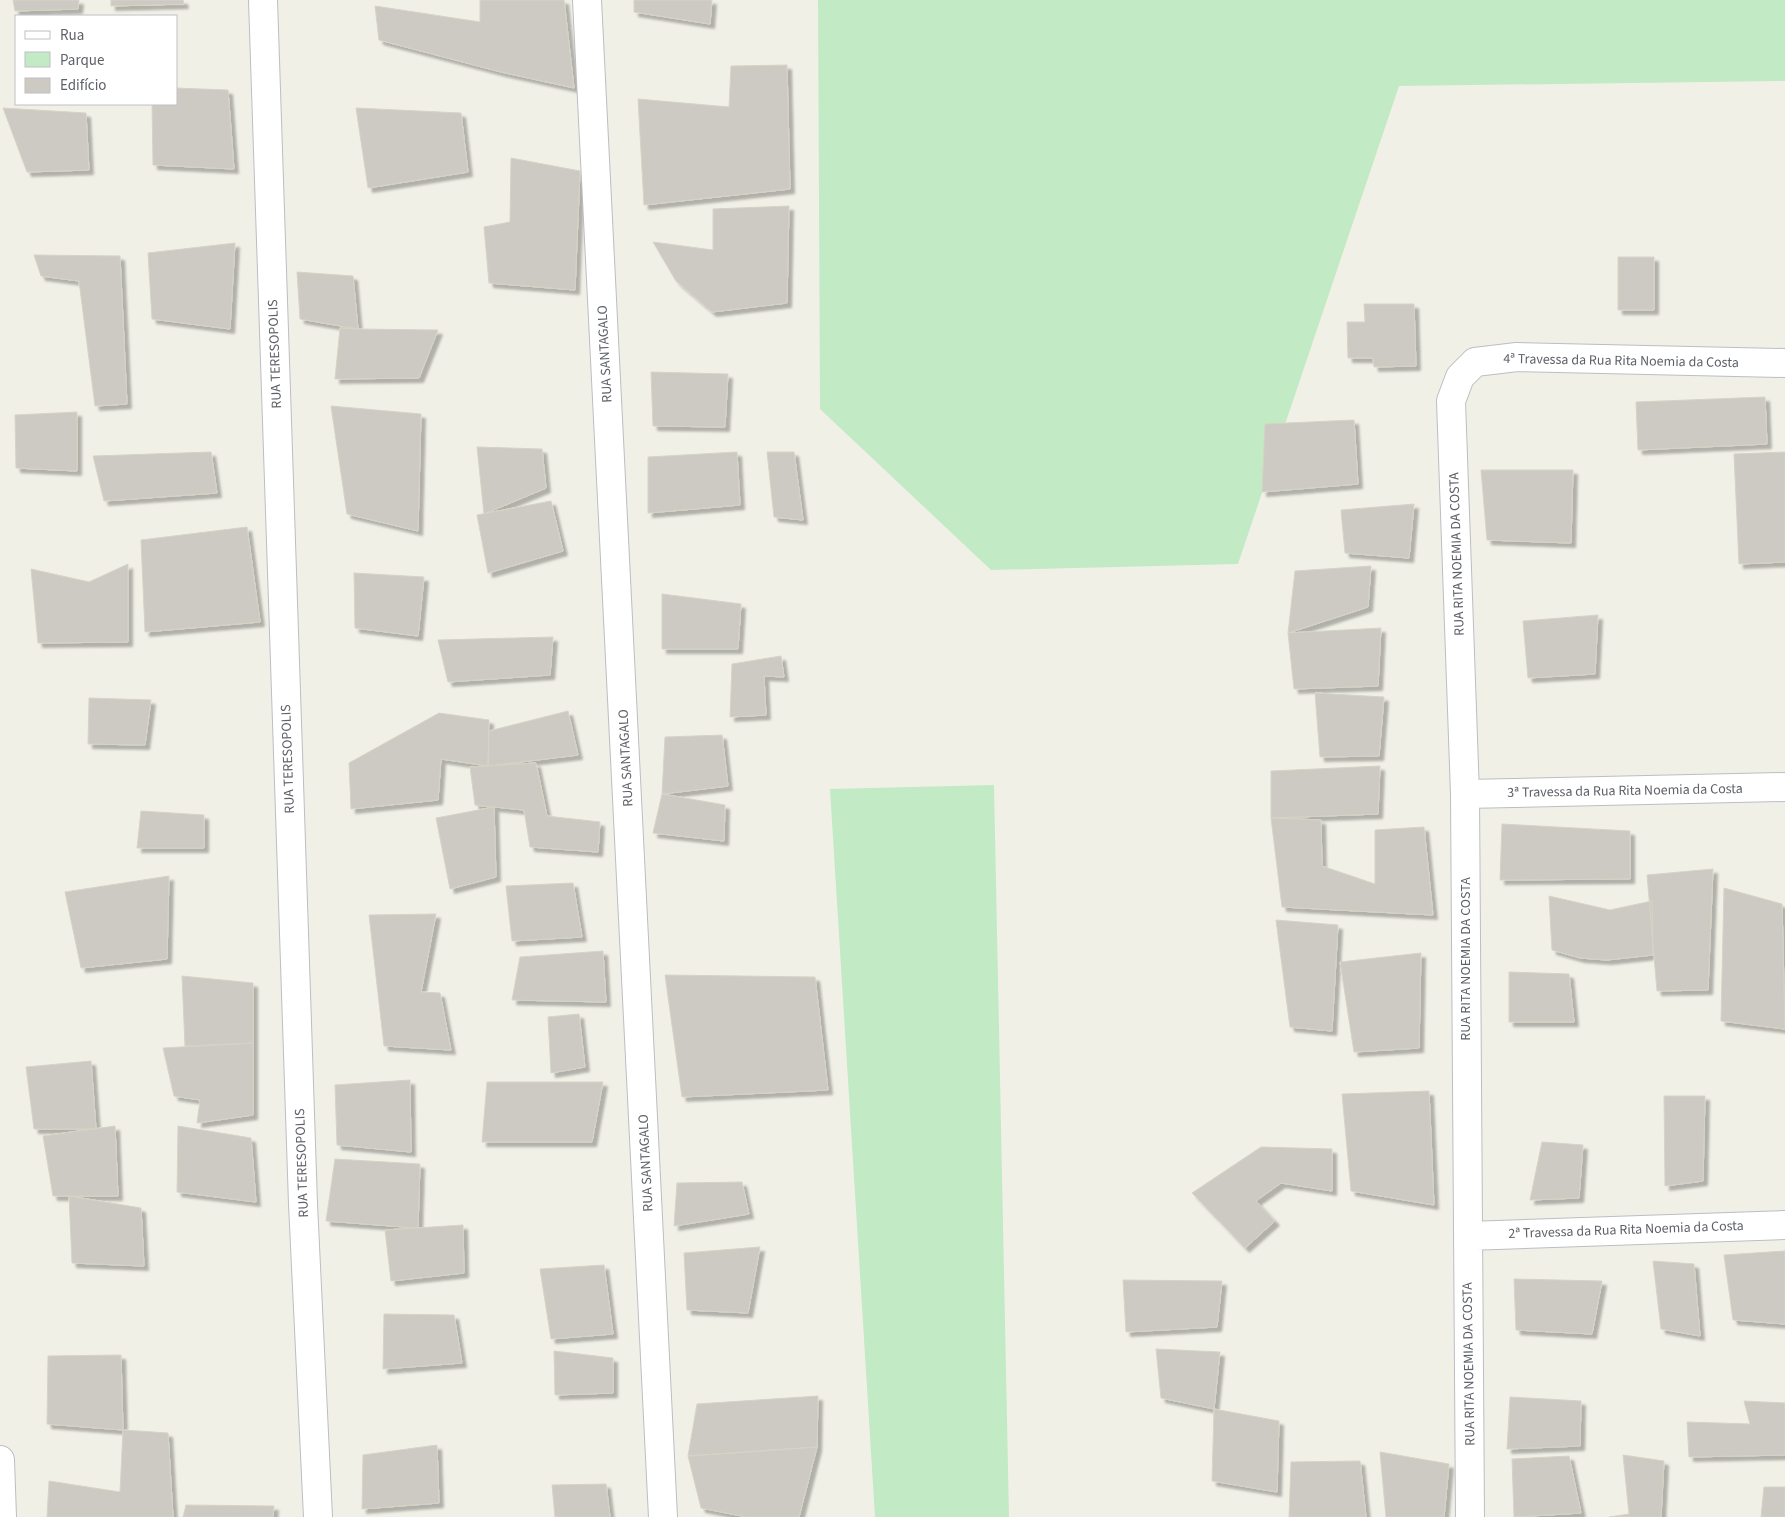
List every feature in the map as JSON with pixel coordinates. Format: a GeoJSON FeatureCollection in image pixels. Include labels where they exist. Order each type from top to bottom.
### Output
{"type":"FeatureCollection","features":[{"type":"Feature","properties":{"kind":"street","name":"RUA TERESOPOLIS"},"geometry":{"type":"LineString","coordinates":[[263,0],[302,1184],[318,1517]]}},
{"type":"Feature","properties":{"kind":"street","name":"RUA SANTAGALO"},"geometry":{"type":"LineString","coordinates":[[587,0],[663,1517]]}},
{"type":"Feature","properties":{"kind":"street","name":"4ª Travessa da Rua Rita Noemia da Costa"},"geometry":{"type":"LineString","coordinates":[[1451,401],[1460,377],[1475,362],[1517,357],[1785,363]]}},
{"type":"Feature","properties":{"kind":"street","name":"RUA RITA NOEMIA DA COSTA"},"geometry":{"type":"LineString","coordinates":[[1451,401],[1465,794],[1470,1517]]}},
{"type":"Feature","properties":{"kind":"street","name":"3ª Travessa da Rua Rita Noemia da Costa"},"geometry":{"type":"LineString","coordinates":[[1465,794],[1785,787]]}},
{"type":"Feature","properties":{"kind":"street","name":"2ª Travessa da Rua Rita Noemia da Costa"},"geometry":{"type":"LineString","coordinates":[[1468,1236],[1785,1225]]}},
{"type":"Feature","properties":{"kind":"street"},"geometry":{"type":"LineString","coordinates":[[0,1460],[2,1517]]}},
{"type":"Feature","properties":{"kind":"green space"},"geometry":{"type":"Polygon","coordinates":[[[818,0],[1785,0],[1785,81],[1399,86],[1238,564],[991,570],[820,409],[818,0]]]}},
{"type":"Feature","properties":{"kind":"green space"},"geometry":{"type":"Polygon","coordinates":[[[994,785],[1009,1517],[875,1517],[830,789],[994,785]]]}},
{"type":"Feature","properties":{"kind":"building"},"geometry":{"type":"Polygon","coordinates":[[[13,0],[79,0],[78,9],[15,11],[13,0]]]}},
{"type":"Feature","properties":{"kind":"building"},"geometry":{"type":"Polygon","coordinates":[[[111,0],[183,0],[184,4],[111,6],[111,0]]]}},
{"type":"Feature","properties":{"kind":"building"},"geometry":{"type":"Polygon","coordinates":[[[480,0],[564,0],[574,88],[501,72],[379,40],[375,6],[480,22],[480,0]]]}},
{"type":"Feature","properties":{"kind":"building"},"geometry":{"type":"Polygon","coordinates":[[[634,0],[712,0],[710,24],[634,12],[634,0]]]}},
{"type":"Feature","properties":{"kind":"building"},"geometry":{"type":"Polygon","coordinates":[[[787,65],[790,189],[644,205],[638,99],[729,107],[731,66],[787,65]]]}},
{"type":"Feature","properties":{"kind":"building"},"geometry":{"type":"Polygon","coordinates":[[[178,88],[228,90],[234,169],[153,165],[152,105],[178,105],[178,88]]]}},
{"type":"Feature","properties":{"kind":"building"},"geometry":{"type":"Polygon","coordinates":[[[3,108],[86,113],[89,170],[27,172],[3,108]]]}},
{"type":"Feature","properties":{"kind":"building"},"geometry":{"type":"Polygon","coordinates":[[[356,108],[461,113],[468,172],[368,188],[356,108]]]}},
{"type":"Feature","properties":{"kind":"building"},"geometry":{"type":"Polygon","coordinates":[[[511,158],[580,171],[575,290],[489,283],[484,227],[510,222],[511,158]]]}},
{"type":"Feature","properties":{"kind":"building"},"geometry":{"type":"Polygon","coordinates":[[[789,206],[787,303],[712,312],[676,281],[653,242],[713,250],[713,209],[789,206]]]}},
{"type":"Feature","properties":{"kind":"building"},"geometry":{"type":"Polygon","coordinates":[[[235,243],[230,329],[152,319],[148,253],[235,243]]]}},
{"type":"Feature","properties":{"kind":"building"},"geometry":{"type":"Polygon","coordinates":[[[34,255],[120,256],[127,404],[95,406],[79,281],[41,276],[34,255]]]}},
{"type":"Feature","properties":{"kind":"building"},"geometry":{"type":"Polygon","coordinates":[[[1618,257],[1654,257],[1654,310],[1618,310],[1618,257]]]}},
{"type":"Feature","properties":{"kind":"building"},"geometry":{"type":"Polygon","coordinates":[[[297,272],[353,276],[358,329],[300,319],[297,272]]]}},
{"type":"Feature","properties":{"kind":"building"},"geometry":{"type":"Polygon","coordinates":[[[1364,304],[1414,304],[1416,366],[1374,367],[1373,358],[1348,358],[1347,322],[1365,322],[1364,304]]]}},
{"type":"Feature","properties":{"kind":"building"},"geometry":{"type":"Polygon","coordinates":[[[340,328],[438,330],[419,378],[335,379],[340,328]]]}},
{"type":"Feature","properties":{"kind":"building"},"geometry":{"type":"Polygon","coordinates":[[[651,372],[728,374],[725,427],[653,426],[651,372]]]}},
{"type":"Feature","properties":{"kind":"building"},"geometry":{"type":"Polygon","coordinates":[[[1765,397],[1767,444],[1638,450],[1636,402],[1765,397]]]}},
{"type":"Feature","properties":{"kind":"building"},"geometry":{"type":"Polygon","coordinates":[[[331,406],[421,414],[418,531],[347,514],[331,406]]]}},
{"type":"Feature","properties":{"kind":"building"},"geometry":{"type":"Polygon","coordinates":[[[77,412],[77,471],[16,468],[15,415],[77,412]]]}},
{"type":"Feature","properties":{"kind":"building"},"geometry":{"type":"Polygon","coordinates":[[[1354,420],[1358,484],[1262,492],[1265,424],[1354,420]]]}},
{"type":"Feature","properties":{"kind":"building"},"geometry":{"type":"Polygon","coordinates":[[[477,447],[542,449],[546,488],[484,514],[477,447]]]}},
{"type":"Feature","properties":{"kind":"building"},"geometry":{"type":"Polygon","coordinates":[[[211,452],[217,493],[104,501],[93,456],[211,452]]]}},
{"type":"Feature","properties":{"kind":"building"},"geometry":{"type":"Polygon","coordinates":[[[737,452],[740,505],[648,513],[648,457],[737,452]]]}},
{"type":"Feature","properties":{"kind":"building"},"geometry":{"type":"Polygon","coordinates":[[[767,452],[794,452],[803,520],[774,517],[767,452]]]}},
{"type":"Feature","properties":{"kind":"building"},"geometry":{"type":"Polygon","coordinates":[[[1785,452],[1785,562],[1739,564],[1734,454],[1785,452]]]}},
{"type":"Feature","properties":{"kind":"building"},"geometry":{"type":"Polygon","coordinates":[[[1481,470],[1573,470],[1571,543],[1487,540],[1481,470]]]}},
{"type":"Feature","properties":{"kind":"building"},"geometry":{"type":"Polygon","coordinates":[[[551,501],[563,551],[488,573],[477,515],[551,501]]]}},
{"type":"Feature","properties":{"kind":"building"},"geometry":{"type":"Polygon","coordinates":[[[1414,504],[1409,558],[1345,553],[1341,510],[1414,504]]]}},
{"type":"Feature","properties":{"kind":"building"},"geometry":{"type":"Polygon","coordinates":[[[247,527],[260,622],[145,632],[141,540],[247,527]]]}},
{"type":"Feature","properties":{"kind":"building"},"geometry":{"type":"Polygon","coordinates":[[[128,564],[128,642],[38,643],[31,569],[89,582],[128,564]]]}},
{"type":"Feature","properties":{"kind":"building"},"geometry":{"type":"Polygon","coordinates":[[[1371,566],[1368,607],[1288,633],[1295,571],[1371,566]]]}},
{"type":"Feature","properties":{"kind":"building"},"geometry":{"type":"Polygon","coordinates":[[[354,573],[424,577],[418,636],[355,628],[354,573]]]}},
{"type":"Feature","properties":{"kind":"building"},"geometry":{"type":"Polygon","coordinates":[[[662,594],[741,604],[738,649],[662,649],[662,594]]]}},
{"type":"Feature","properties":{"kind":"building"},"geometry":{"type":"Polygon","coordinates":[[[1598,615],[1595,674],[1528,678],[1523,621],[1598,615]]]}},
{"type":"Feature","properties":{"kind":"building"},"geometry":{"type":"Polygon","coordinates":[[[1381,628],[1378,686],[1294,689],[1288,633],[1381,628]]]}},
{"type":"Feature","properties":{"kind":"building"},"geometry":{"type":"Polygon","coordinates":[[[553,637],[550,675],[448,682],[438,640],[553,637]]]}},
{"type":"Feature","properties":{"kind":"building"},"geometry":{"type":"Polygon","coordinates":[[[781,656],[784,677],[764,676],[766,715],[730,717],[732,664],[781,656]]]}},
{"type":"Feature","properties":{"kind":"building"},"geometry":{"type":"Polygon","coordinates":[[[1315,693],[1384,697],[1379,756],[1320,757],[1315,693]]]}},
{"type":"Feature","properties":{"kind":"building"},"geometry":{"type":"Polygon","coordinates":[[[89,698],[151,700],[145,745],[88,744],[89,698]]]}},
{"type":"Feature","properties":{"kind":"building"},"geometry":{"type":"Polygon","coordinates":[[[568,711],[578,755],[488,766],[489,731],[568,711]]]}},
{"type":"Feature","properties":{"kind":"building"},"geometry":{"type":"Polygon","coordinates":[[[439,713],[489,720],[488,766],[441,759],[438,800],[351,809],[349,763],[439,713]]]}},
{"type":"Feature","properties":{"kind":"building"},"geometry":{"type":"Polygon","coordinates":[[[722,735],[728,786],[662,794],[665,737],[722,735]]]}},
{"type":"Feature","properties":{"kind":"building"},"geometry":{"type":"Polygon","coordinates":[[[536,763],[547,816],[600,822],[598,852],[530,847],[524,810],[475,805],[470,767],[536,763]]]}},
{"type":"Feature","properties":{"kind":"building"},"geometry":{"type":"Polygon","coordinates":[[[1380,766],[1378,814],[1271,818],[1271,771],[1380,766]]]}},
{"type":"Feature","properties":{"kind":"building"},"geometry":{"type":"Polygon","coordinates":[[[662,794],[725,805],[724,841],[653,833],[662,794]]]}},
{"type":"Feature","properties":{"kind":"building"},"geometry":{"type":"Polygon","coordinates":[[[494,807],[496,877],[450,889],[436,818],[494,807]]]}},
{"type":"Feature","properties":{"kind":"building"},"geometry":{"type":"Polygon","coordinates":[[[141,811],[204,815],[204,848],[137,848],[141,811]]]}},
{"type":"Feature","properties":{"kind":"building"},"geometry":{"type":"Polygon","coordinates":[[[1271,818],[1321,820],[1322,866],[1375,884],[1375,830],[1424,827],[1433,915],[1282,907],[1271,818]]]}},
{"type":"Feature","properties":{"kind":"building"},"geometry":{"type":"Polygon","coordinates":[[[1502,824],[1630,831],[1630,879],[1500,880],[1502,824]]]}},
{"type":"Feature","properties":{"kind":"building"},"geometry":{"type":"Polygon","coordinates":[[[1713,869],[1708,990],[1657,991],[1647,875],[1713,869]]]}},
{"type":"Feature","properties":{"kind":"building"},"geometry":{"type":"Polygon","coordinates":[[[169,876],[167,959],[81,968],[65,892],[169,876]]]}},
{"type":"Feature","properties":{"kind":"building"},"geometry":{"type":"Polygon","coordinates":[[[573,883],[582,937],[512,941],[506,886],[573,883]]]}},
{"type":"Feature","properties":{"kind":"building"},"geometry":{"type":"Polygon","coordinates":[[[1724,888],[1782,904],[1785,1029],[1721,1021],[1724,888]]]}},
{"type":"Feature","properties":{"kind":"building"},"geometry":{"type":"Polygon","coordinates":[[[1549,896],[1610,910],[1652,901],[1653,955],[1607,960],[1580,958],[1552,950],[1549,896]]]}},
{"type":"Feature","properties":{"kind":"building"},"geometry":{"type":"Polygon","coordinates":[[[436,914],[421,992],[440,993],[451,1050],[384,1046],[369,915],[436,914]]]}},
{"type":"Feature","properties":{"kind":"building"},"geometry":{"type":"Polygon","coordinates":[[[1276,920],[1338,925],[1332,1031],[1290,1027],[1276,920]]]}},
{"type":"Feature","properties":{"kind":"building"},"geometry":{"type":"Polygon","coordinates":[[[603,951],[606,1002],[512,1000],[520,957],[603,951]]]}},
{"type":"Feature","properties":{"kind":"building"},"geometry":{"type":"Polygon","coordinates":[[[1421,953],[1419,1048],[1354,1052],[1340,962],[1421,953]]]}},
{"type":"Feature","properties":{"kind":"building"},"geometry":{"type":"Polygon","coordinates":[[[1509,972],[1569,974],[1574,1022],[1509,1022],[1509,972]]]}},
{"type":"Feature","properties":{"kind":"building"},"geometry":{"type":"Polygon","coordinates":[[[665,975],[815,977],[828,1090],[682,1097],[665,975]]]}},
{"type":"Feature","properties":{"kind":"building"},"geometry":{"type":"Polygon","coordinates":[[[182,976],[253,983],[253,1043],[185,1046],[182,976]]]}},
{"type":"Feature","properties":{"kind":"building"},"geometry":{"type":"Polygon","coordinates":[[[579,1014],[585,1067],[551,1073],[548,1017],[579,1014]]]}},
{"type":"Feature","properties":{"kind":"building"},"geometry":{"type":"Polygon","coordinates":[[[253,1043],[253,1115],[197,1123],[200,1100],[174,1096],[163,1048],[253,1043]]]}},
{"type":"Feature","properties":{"kind":"building"},"geometry":{"type":"Polygon","coordinates":[[[91,1061],[96,1129],[34,1129],[26,1067],[91,1061]]]}},
{"type":"Feature","properties":{"kind":"building"},"geometry":{"type":"Polygon","coordinates":[[[410,1080],[411,1152],[337,1145],[335,1085],[410,1080]]]}},
{"type":"Feature","properties":{"kind":"building"},"geometry":{"type":"Polygon","coordinates":[[[487,1082],[603,1082],[592,1142],[482,1142],[487,1082]]]}},
{"type":"Feature","properties":{"kind":"building"},"geometry":{"type":"Polygon","coordinates":[[[1429,1091],[1434,1205],[1351,1191],[1342,1094],[1429,1091]]]}},
{"type":"Feature","properties":{"kind":"building"},"geometry":{"type":"Polygon","coordinates":[[[1664,1096],[1705,1096],[1703,1181],[1665,1186],[1664,1096]]]}},
{"type":"Feature","properties":{"kind":"building"},"geometry":{"type":"Polygon","coordinates":[[[115,1126],[118,1196],[53,1196],[43,1136],[115,1126]]]}},
{"type":"Feature","properties":{"kind":"building"},"geometry":{"type":"Polygon","coordinates":[[[178,1126],[251,1138],[256,1202],[177,1192],[178,1126]]]}},
{"type":"Feature","properties":{"kind":"building"},"geometry":{"type":"Polygon","coordinates":[[[1542,1142],[1583,1145],[1579,1198],[1530,1200],[1542,1142]]]}},
{"type":"Feature","properties":{"kind":"building"},"geometry":{"type":"Polygon","coordinates":[[[1261,1147],[1332,1149],[1332,1191],[1281,1183],[1256,1201],[1275,1221],[1245,1248],[1192,1193],[1261,1147]]]}},
{"type":"Feature","properties":{"kind":"building"},"geometry":{"type":"Polygon","coordinates":[[[335,1159],[420,1164],[418,1228],[326,1221],[335,1159]]]}},
{"type":"Feature","properties":{"kind":"building"},"geometry":{"type":"Polygon","coordinates":[[[742,1182],[749,1214],[674,1226],[677,1183],[742,1182]]]}},
{"type":"Feature","properties":{"kind":"building"},"geometry":{"type":"Polygon","coordinates":[[[69,1196],[141,1208],[144,1266],[72,1263],[69,1196]]]}},
{"type":"Feature","properties":{"kind":"building"},"geometry":{"type":"Polygon","coordinates":[[[463,1225],[464,1273],[391,1281],[385,1230],[463,1225]]]}},
{"type":"Feature","properties":{"kind":"building"},"geometry":{"type":"Polygon","coordinates":[[[760,1247],[748,1313],[687,1310],[684,1253],[760,1247]]]}},
{"type":"Feature","properties":{"kind":"building"},"geometry":{"type":"Polygon","coordinates":[[[1785,1251],[1785,1324],[1733,1320],[1724,1255],[1785,1251]]]}},
{"type":"Feature","properties":{"kind":"building"},"geometry":{"type":"Polygon","coordinates":[[[1653,1261],[1694,1264],[1700,1336],[1661,1329],[1653,1261]]]}},
{"type":"Feature","properties":{"kind":"building"},"geometry":{"type":"Polygon","coordinates":[[[604,1265],[613,1334],[551,1339],[540,1269],[604,1265]]]}},
{"type":"Feature","properties":{"kind":"building"},"geometry":{"type":"Polygon","coordinates":[[[1514,1279],[1602,1281],[1592,1334],[1516,1330],[1514,1279]]]}},
{"type":"Feature","properties":{"kind":"building"},"geometry":{"type":"Polygon","coordinates":[[[1123,1280],[1222,1281],[1217,1327],[1126,1332],[1123,1280]]]}},
{"type":"Feature","properties":{"kind":"building"},"geometry":{"type":"Polygon","coordinates":[[[384,1314],[454,1315],[462,1363],[383,1369],[384,1314]]]}},
{"type":"Feature","properties":{"kind":"building"},"geometry":{"type":"Polygon","coordinates":[[[1156,1349],[1220,1352],[1214,1409],[1161,1398],[1156,1349]]]}},
{"type":"Feature","properties":{"kind":"building"},"geometry":{"type":"Polygon","coordinates":[[[554,1351],[613,1358],[613,1393],[555,1395],[554,1351]]]}},
{"type":"Feature","properties":{"kind":"building"},"geometry":{"type":"Polygon","coordinates":[[[121,1355],[123,1430],[47,1424],[48,1356],[121,1355]]]}},
{"type":"Feature","properties":{"kind":"building"},"geometry":{"type":"Polygon","coordinates":[[[818,1396],[817,1447],[688,1456],[697,1404],[818,1396]]]}},
{"type":"Feature","properties":{"kind":"building"},"geometry":{"type":"Polygon","coordinates":[[[1510,1397],[1581,1401],[1580,1446],[1507,1449],[1510,1397]]]}},
{"type":"Feature","properties":{"kind":"building"},"geometry":{"type":"Polygon","coordinates":[[[1744,1401],[1785,1403],[1785,1455],[1689,1457],[1687,1422],[1750,1424],[1744,1401]]]}},
{"type":"Feature","properties":{"kind":"building"},"geometry":{"type":"Polygon","coordinates":[[[1214,1409],[1279,1421],[1277,1492],[1212,1481],[1214,1409]]]}},
{"type":"Feature","properties":{"kind":"building"},"geometry":{"type":"Polygon","coordinates":[[[123,1430],[168,1433],[173,1517],[47,1517],[49,1481],[120,1492],[123,1430]]]}},
{"type":"Feature","properties":{"kind":"building"},"geometry":{"type":"Polygon","coordinates":[[[437,1445],[439,1503],[362,1509],[363,1455],[437,1445]]]}},
{"type":"Feature","properties":{"kind":"building"},"geometry":{"type":"Polygon","coordinates":[[[817,1447],[799,1517],[747,1517],[701,1508],[688,1456],[817,1447]]]}},
{"type":"Feature","properties":{"kind":"building"},"geometry":{"type":"Polygon","coordinates":[[[1380,1452],[1449,1464],[1444,1517],[1386,1517],[1380,1452]]]}},
{"type":"Feature","properties":{"kind":"building"},"geometry":{"type":"Polygon","coordinates":[[[1623,1455],[1664,1461],[1661,1517],[1609,1517],[1629,1514],[1623,1455]]]}},
{"type":"Feature","properties":{"kind":"building"},"geometry":{"type":"Polygon","coordinates":[[[1569,1456],[1581,1513],[1514,1517],[1512,1459],[1569,1456]]]}},
{"type":"Feature","properties":{"kind":"building"},"geometry":{"type":"Polygon","coordinates":[[[1360,1461],[1366,1517],[1289,1517],[1291,1462],[1360,1461]]]}},
{"type":"Feature","properties":{"kind":"building"},"geometry":{"type":"Polygon","coordinates":[[[606,1484],[610,1517],[555,1517],[552,1485],[606,1484]]]}},
{"type":"Feature","properties":{"kind":"building"},"geometry":{"type":"Polygon","coordinates":[[[1764,1487],[1785,1487],[1785,1517],[1761,1517],[1764,1487]]]}},
{"type":"Feature","properties":{"kind":"building"},"geometry":{"type":"Polygon","coordinates":[[[186,1505],[274,1506],[273,1517],[183,1517],[186,1505]]]}}]}
